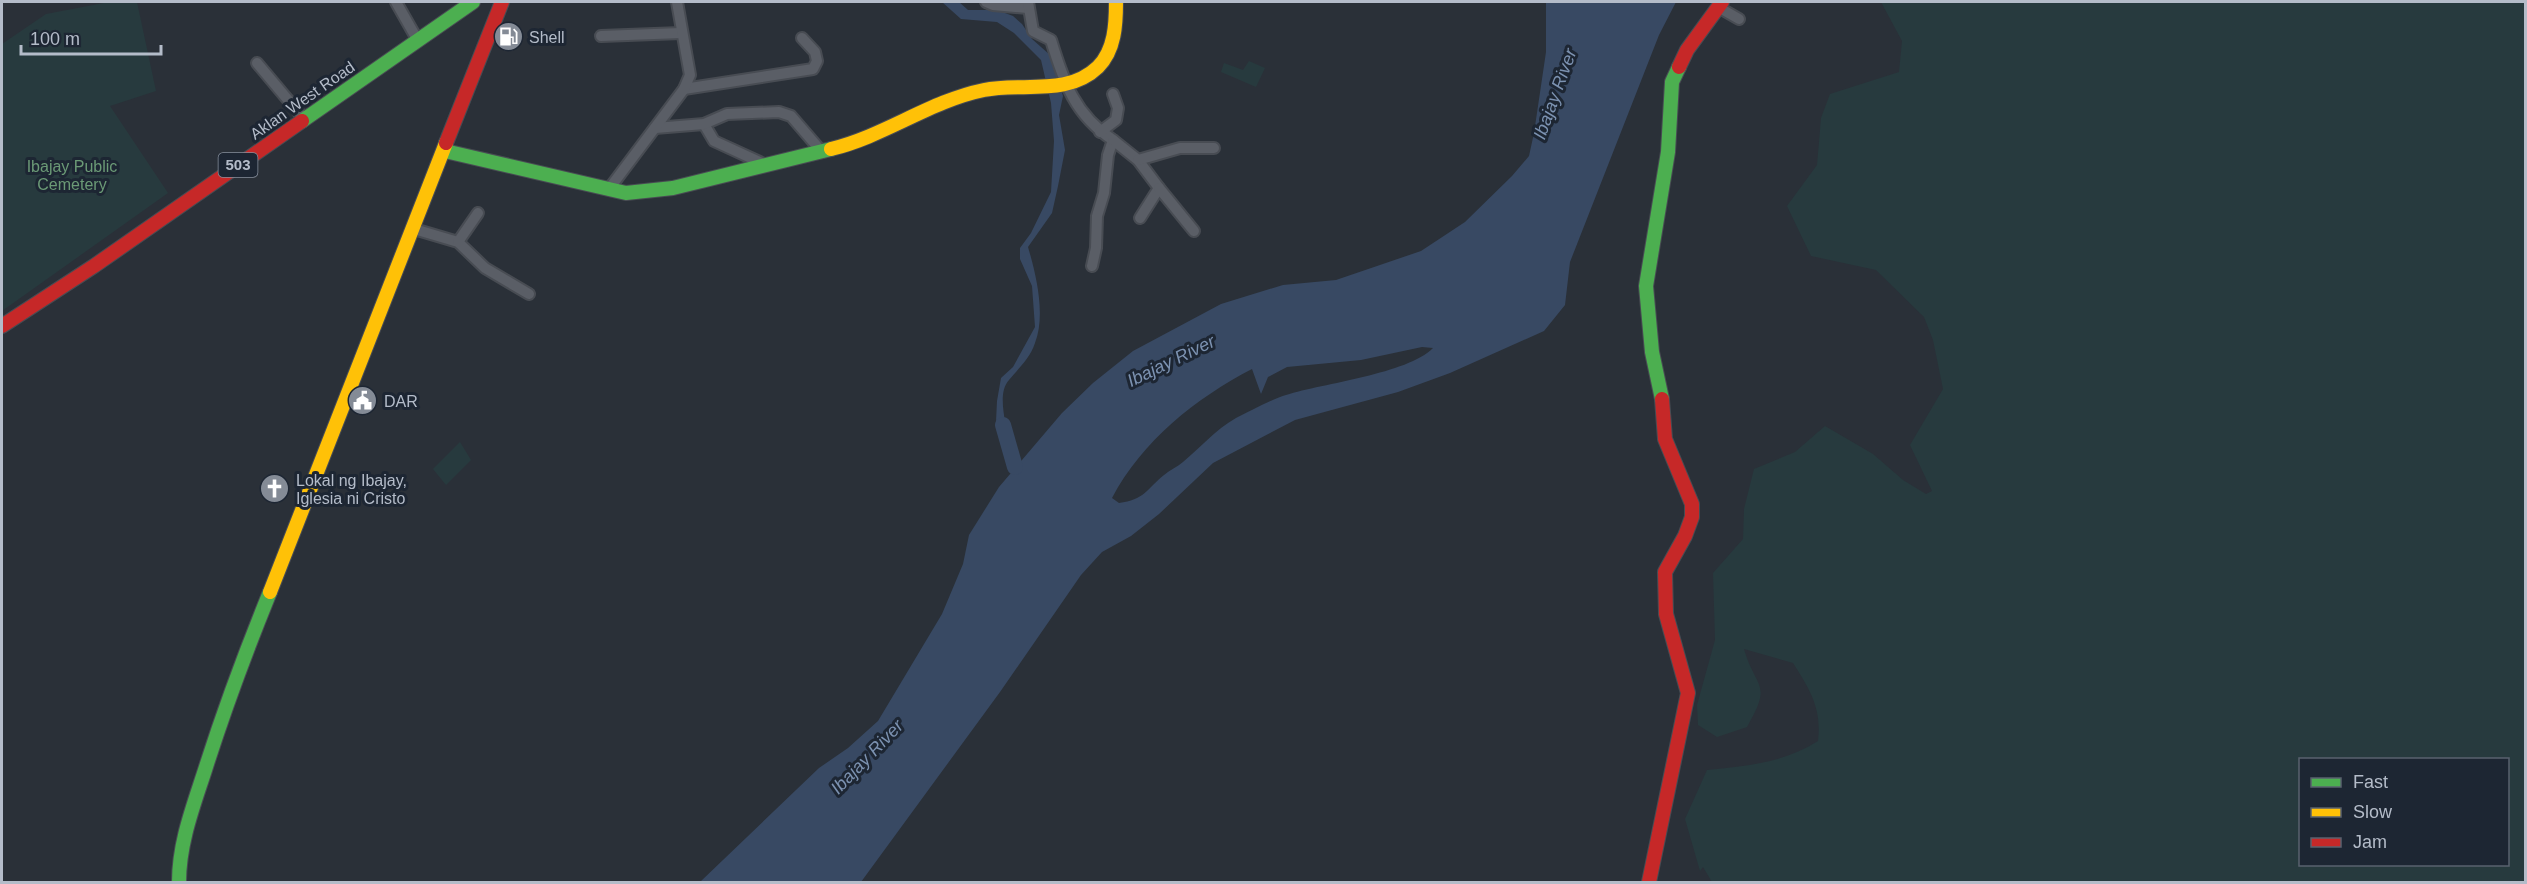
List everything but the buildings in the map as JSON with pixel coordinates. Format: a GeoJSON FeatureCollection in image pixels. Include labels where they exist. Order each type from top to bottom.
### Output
{"type":"FeatureCollection","features":[{"type":"Feature","properties":{"kind":"street"},"geometry":{"type":"LineString","coordinates":[[396,2],[417,39]]}},
{"type":"Feature","properties":{"kind":"street","name":"Aklan West Road"},"geometry":{"type":"LineString","coordinates":[[2,326],[94,266],[473,2]]}},
{"type":"Feature","properties":{"kind":"street"},"geometry":{"type":"LineString","coordinates":[[179,882],[179,860],[188,821],[230,692],[502,2]]}},
{"type":"Feature","properties":{"kind":"street"},"geometry":{"type":"LineString","coordinates":[[609,189],[684,89],[690,75],[677,2]]}},
{"type":"Feature","properties":{"kind":"street"},"geometry":{"type":"LineString","coordinates":[[986,2],[993,5],[1028,5],[1033,31],[1051,40],[1067,85],[1083,116],[1138,160],[1194,231]]}},
{"type":"Feature","properties":{"kind":"street"},"geometry":{"type":"LineString","coordinates":[[445,151],[626,193],[673,188],[845,146],[893,128],[951,98],[987,89],[1067,85],[1098,67],[1108,52],[1116,27],[1116,2]]}},
{"type":"Feature","properties":{"kind":"street"},"geometry":{"type":"LineString","coordinates":[[1649,882],[1688,693],[1666,614],[1665,572],[1685,536],[1692,517],[1692,504],[1665,439],[1661,384],[1652,352],[1646,286],[1668,152],[1671,82],[1687,50],[1720,4],[1739,19]]}},
{"type":"Feature","properties":{"kind":"street"},"geometry":{"type":"LineString","coordinates":[[601,36],[681,33]]}},
{"type":"Feature","properties":{"kind":"street"},"geometry":{"type":"LineString","coordinates":[[684,89],[813,69],[817,61],[815,52],[802,38]]}},
{"type":"Feature","properties":{"kind":"street"},"geometry":{"type":"LineString","coordinates":[[257,63],[304,119]]}},
{"type":"Feature","properties":{"kind":"street"},"geometry":{"type":"LineString","coordinates":[[1101,132],[1116,120],[1118,108],[1113,94]]}},
{"type":"Feature","properties":{"kind":"street"},"geometry":{"type":"LineString","coordinates":[[655,128],[704,124],[727,114],[780,112],[791,116],[822,152]]}},
{"type":"Feature","properties":{"kind":"street"},"geometry":{"type":"LineString","coordinates":[[704,124],[714,141],[766,165]]}},
{"type":"Feature","properties":{"kind":"street"},"geometry":{"type":"LineString","coordinates":[[1092,266],[1096,248],[1097,216],[1104,193],[1108,155],[1113,140]]}},
{"type":"Feature","properties":{"kind":"street"},"geometry":{"type":"LineString","coordinates":[[1138,160],[1180,148],[1214,148]]}},
{"type":"Feature","properties":{"kind":"street"},"geometry":{"type":"LineString","coordinates":[[1140,218],[1159,188]]}},
{"type":"Feature","properties":{"kind":"street"},"geometry":{"type":"LineString","coordinates":[[458,242],[478,213]]}},
{"type":"Feature","properties":{"kind":"street"},"geometry":{"type":"LineString","coordinates":[[414,229],[458,242],[485,268],[529,294]]}},
{"type":"Feature","properties":{"kind":"green space","name":"Ibajay Public Cemetery"},"geometry":{"type":"Polygon","coordinates":[[[109,2],[137,2],[156,91],[110,106],[168,193],[2,311],[2,44],[46,14],[109,2]]]}},
{"type":"Feature","properties":{"kind":"green space"},"geometry":{"type":"Polygon","coordinates":[[[1881,2],[2525,2],[2525,882],[1712,882],[1703,867],[1700,871],[1685,819],[1707,770],[1778,759],[1818,741],[1816,709],[1793,663],[1744,649],[1761,693],[1747,727],[1717,737],[1698,725],[1697,705],[1715,640],[1713,573],[1743,539],[1744,509],[1754,469],[1795,452],[1825,426],[1873,454],[1903,480],[1926,494],[1932,491],[1910,445],[1943,389],[1933,340],[1924,317],[1876,270],[1811,256],[1787,206],[1817,165],[1821,118],[1830,94],[1899,72],[1902,41],[1881,2]]]}},
{"type":"Feature","properties":{"kind":"green space"},"geometry":{"type":"Polygon","coordinates":[[[1249,61],[1265,68],[1256,87],[1221,72],[1224,63],[1243,70],[1249,61]]]}},
{"type":"Feature","properties":{"kind":"green space"},"geometry":{"type":"Polygon","coordinates":[[[460,442],[471,460],[446,485],[433,469],[460,442]]]}},
{"type":"Feature","properties":{"kind":"water"},"geometry":{"type":"Polygon","coordinates":[[[942,2],[959,2],[968,10],[997,10],[1013,16],[1022,24],[1032,39],[1050,55],[1063,96],[1059,115],[1065,150],[1052,213],[1028,247],[1039,295],[1040,320],[1035,343],[1030,353],[1009,380],[1003,393],[1009,443],[1007,446],[996,422],[997,401],[1001,378],[1013,367],[1035,327],[1032,286],[1020,259],[1020,248],[1031,233],[1051,192],[1054,141],[1051,103],[1041,60],[1014,33],[997,22],[961,19],[942,2]]]}},
{"type":"Feature","properties":{"kind":"water","name":"Ibajay River"},"geometry":{"type":"Polygon","coordinates":[[[1546,2],[1676,2],[1659,35],[1570,262],[1565,305],[1544,331],[1450,373],[1398,392],[1295,420],[1213,463],[1159,514],[1131,536],[1102,552],[1081,575],[1000,692],[861,882],[700,882],[819,768],[848,748],[878,721],[942,614],[963,564],[969,535],[999,487],[1062,413],[1093,383],[1133,351],[1221,304],[1283,285],[1336,280],[1421,251],[1465,222],[1529,156],[1546,52],[1546,2]],[[1422,347],[1361,360],[1287,367],[1268,377],[1261,394],[1252,369],[1211,393],[1172,423],[1139,458],[1124,477],[1112,498],[1119,503],[1140,497],[1221,428],[1268,402],[1404,365],[1433,348],[1422,347]]]}},
{"type":"Feature","properties":{"kind":"waterway"},"geometry":{"type":"LineString","coordinates":[[1003,425],[1015,467]]}},
{"type":"Feature","properties":{"kind":"traffic: fast"},"geometry":{"type":"LineString","coordinates":[[302,121],[473,2]]}},
{"type":"Feature","properties":{"kind":"traffic: fast"},"geometry":{"type":"LineString","coordinates":[[1662,399],[1652,352],[1646,286],[1668,152],[1672,82],[1679,67]]}},
{"type":"Feature","properties":{"kind":"traffic: fast"},"geometry":{"type":"LineString","coordinates":[[445,151],[626,193],[673,188],[831,149]]}},
{"type":"Feature","properties":{"kind":"traffic: fast"},"geometry":{"type":"LineString","coordinates":[[179,882],[181,853],[192,811],[244,658],[270,592]]}},
{"type":"Feature","properties":{"kind":"traffic: slow"},"geometry":{"type":"LineString","coordinates":[[831,149],[870,136],[964,95],[999,88],[1058,85],[1086,76],[1098,67],[1108,53],[1115,28],[1116,2]]}},
{"type":"Feature","properties":{"kind":"traffic: slow"},"geometry":{"type":"LineString","coordinates":[[270,592],[446,143]]}},
{"type":"Feature","properties":{"kind":"traffic: jam"},"geometry":{"type":"LineString","coordinates":[[446,143],[502,2]]}},
{"type":"Feature","properties":{"kind":"traffic: jam"},"geometry":{"type":"LineString","coordinates":[[1679,67],[1687,50],[1722,2]]}},
{"type":"Feature","properties":{"kind":"traffic: jam"},"geometry":{"type":"LineString","coordinates":[[2,326],[94,266],[302,121]]}},
{"type":"Feature","properties":{"kind":"traffic: jam"},"geometry":{"type":"LineString","coordinates":[[1649,882],[1688,693],[1666,614],[1665,572],[1685,536],[1692,517],[1692,504],[1665,439],[1662,399]]}},
{"type":"Feature","properties":{"kind":"place","name":"Shell"},"geometry":{"type":"Point","coordinates":[508,37]}},
{"type":"Feature","properties":{"kind":"place","name":"DAR"},"geometry":{"type":"Point","coordinates":[363,401]}},
{"type":"Feature","properties":{"kind":"place","name":"Lokal ng Ibajay, Iglesia ni Cristo"},"geometry":{"type":"Point","coordinates":[275,489]}}]}
